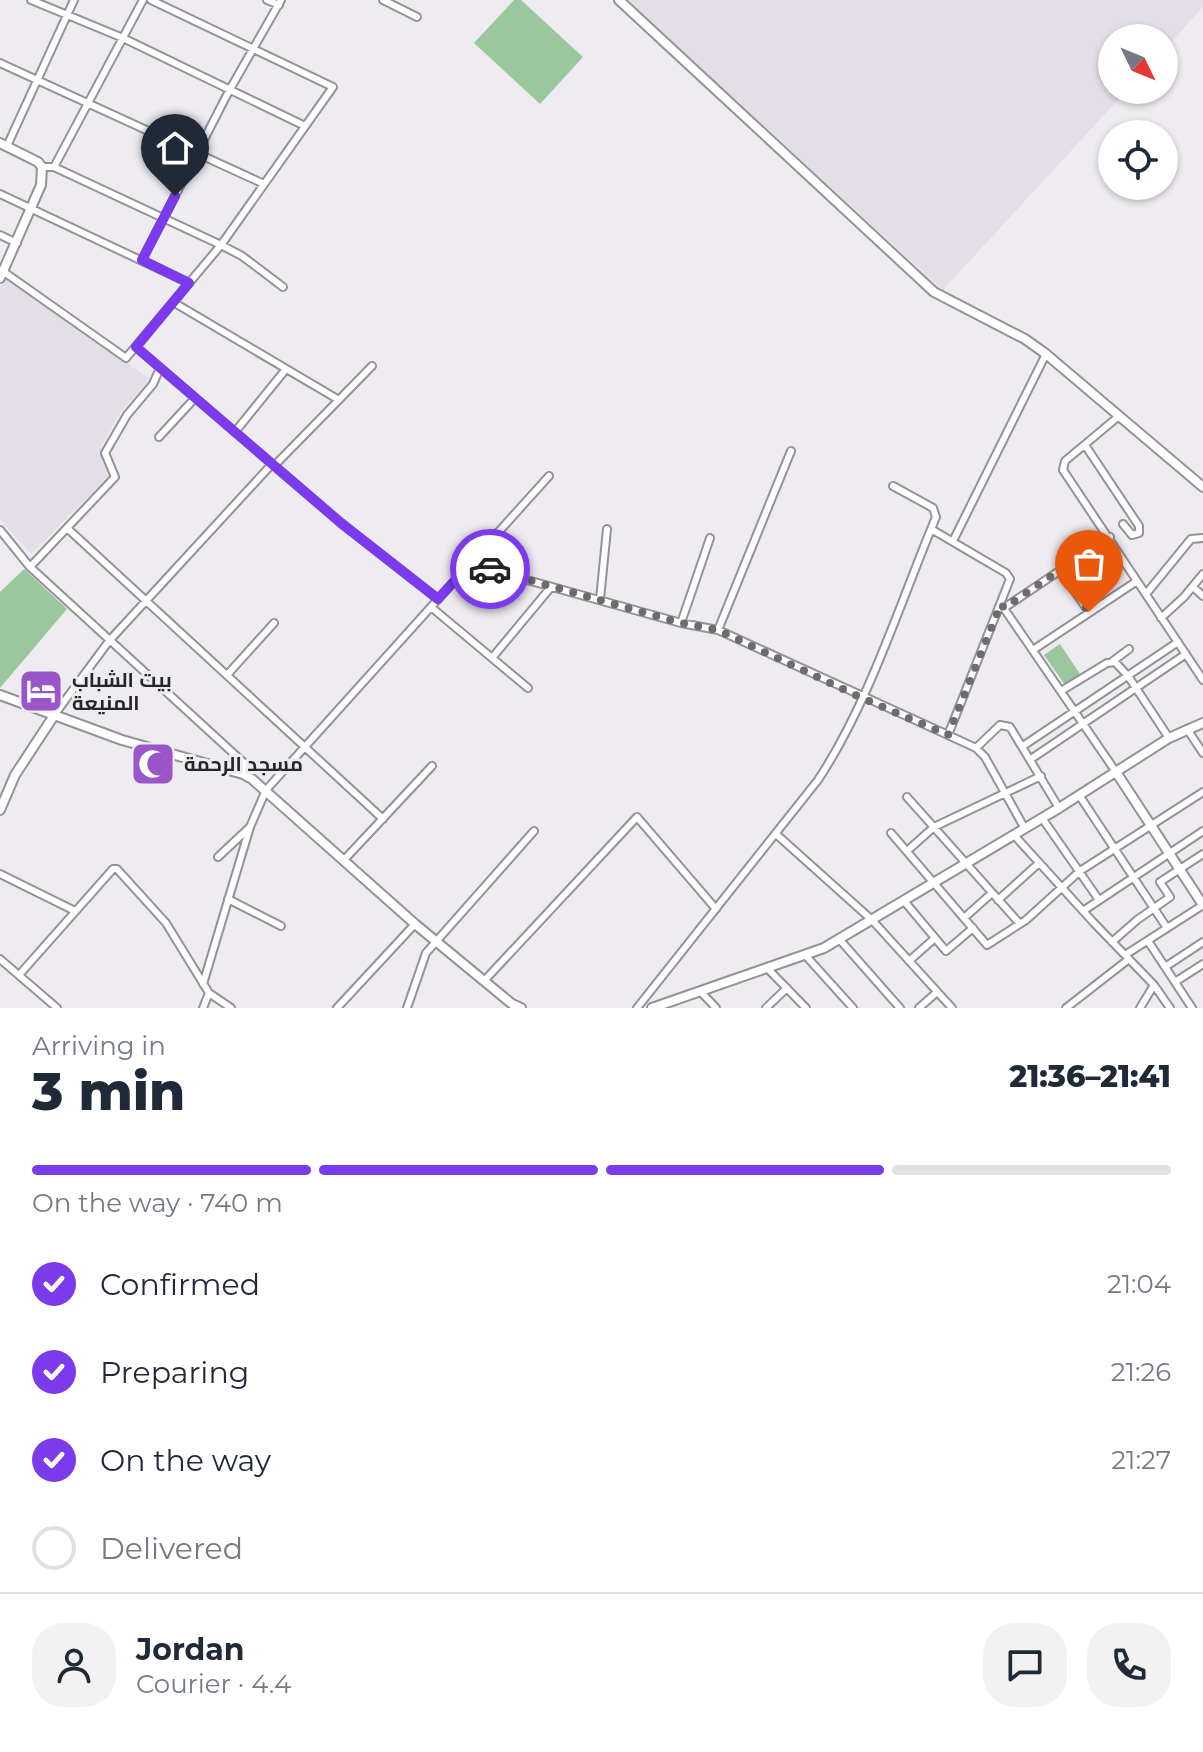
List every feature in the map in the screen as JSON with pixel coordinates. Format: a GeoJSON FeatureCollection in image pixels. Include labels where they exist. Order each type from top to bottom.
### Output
{"type":"FeatureCollection","features":[{"type":"Feature","properties":{"kind":"street"},"geometry":{"type":"LineString","coordinates":[[31,0],[123,38],[305,126]]}},
{"type":"Feature","properties":{"kind":"street"},"geometry":{"type":"LineString","coordinates":[[74,0],[3,144],[27,155],[42,167],[54,167],[221,245],[242,256],[283,287]]}},
{"type":"Feature","properties":{"kind":"street"},"geometry":{"type":"LineString","coordinates":[[54,167],[143,0]]}},
{"type":"Feature","properties":{"kind":"street"},"geometry":{"type":"LineString","coordinates":[[42,167],[41,185],[2,275],[126,358],[221,245],[333,87],[151,0]]}},
{"type":"Feature","properties":{"kind":"street"},"geometry":{"type":"LineString","coordinates":[[142,260],[229,91],[280,3],[267,0]]}},
{"type":"Feature","properties":{"kind":"street"},"geometry":{"type":"LineString","coordinates":[[383,0],[417,17]]}},
{"type":"Feature","properties":{"kind":"street"},"geometry":{"type":"LineString","coordinates":[[619,0],[934,292],[1025,339],[1046,354],[1203,487]]}},
{"type":"Feature","properties":{"kind":"street"},"geometry":{"type":"LineString","coordinates":[[0,63],[264,184]]}},
{"type":"Feature","properties":{"kind":"street"},"geometry":{"type":"LineString","coordinates":[[0,194],[189,283]]}},
{"type":"Feature","properties":{"kind":"street"},"geometry":{"type":"LineString","coordinates":[[0,235],[17,243]]}},
{"type":"Feature","properties":{"kind":"street"},"geometry":{"type":"LineString","coordinates":[[173,302],[339,400]]}},
{"type":"Feature","properties":{"kind":"street"},"geometry":{"type":"LineString","coordinates":[[136,347],[341,523],[438,599]]}},
{"type":"Feature","properties":{"kind":"street"},"geometry":{"type":"LineString","coordinates":[[953,541],[1046,354]]}},
{"type":"Feature","properties":{"kind":"street"},"geometry":{"type":"LineString","coordinates":[[0,810],[15,775],[109,641],[273,465],[372,366]]}},
{"type":"Feature","properties":{"kind":"street"},"geometry":{"type":"LineString","coordinates":[[30,567],[115,477],[105,453],[127,415],[153,384],[160,368]]}},
{"type":"Feature","properties":{"kind":"street"},"geometry":{"type":"LineString","coordinates":[[235,432],[286,369]]}},
{"type":"Feature","properties":{"kind":"street"},"geometry":{"type":"LineString","coordinates":[[159,437],[195,398]]}},
{"type":"Feature","properties":{"kind":"street"},"geometry":{"type":"LineString","coordinates":[[1119,416],[1065,461],[1062,468],[1203,680]]}},
{"type":"Feature","properties":{"kind":"street"},"geometry":{"type":"LineString","coordinates":[[1085,445],[1140,528],[1138,535],[1131,534],[1123,524]]}},
{"type":"Feature","properties":{"kind":"street"},"geometry":{"type":"LineString","coordinates":[[718,630],[791,451]]}},
{"type":"Feature","properties":{"kind":"street"},"geometry":{"type":"LineString","coordinates":[[203,984],[250,827],[266,790],[549,476]]}},
{"type":"Feature","properties":{"kind":"street"},"geometry":{"type":"LineString","coordinates":[[637,1008],[776,834],[836,753],[862,698],[936,517],[933,508],[893,486]]}},
{"type":"Feature","properties":{"kind":"street"},"geometry":{"type":"LineString","coordinates":[[1003,606],[1060,570],[1133,517]]}},
{"type":"Feature","properties":{"kind":"street"},"geometry":{"type":"LineString","coordinates":[[67,528],[383,819]]}},
{"type":"Feature","properties":{"kind":"street"},"geometry":{"type":"LineString","coordinates":[[600,599],[607,529]]}},
{"type":"Feature","properties":{"kind":"street"},"geometry":{"type":"LineString","coordinates":[[931,529],[1008,575],[1010,585],[948,735]]}},
{"type":"Feature","properties":{"kind":"street"},"geometry":{"type":"LineString","coordinates":[[0,530],[30,567],[244,763],[243,774]]}},
{"type":"Feature","properties":{"kind":"street"},"geometry":{"type":"LineString","coordinates":[[681,623],[710,538]]}},
{"type":"Feature","properties":{"kind":"street"},"geometry":{"type":"LineString","coordinates":[[1146,594],[1191,539],[1203,538]]}},
{"type":"Feature","properties":{"kind":"street"},"geometry":{"type":"LineString","coordinates":[[470,564],[681,623],[718,630],[976,748],[988,761],[1025,829]]}},
{"type":"Feature","properties":{"kind":"street"},"geometry":{"type":"LineString","coordinates":[[1060,570],[1089,612]]}},
{"type":"Feature","properties":{"kind":"street"},"geometry":{"type":"LineString","coordinates":[[1161,618],[1203,574]]}},
{"type":"Feature","properties":{"kind":"street"},"geometry":{"type":"LineString","coordinates":[[1033,650],[1137,581]]}},
{"type":"Feature","properties":{"kind":"street"},"geometry":{"type":"LineString","coordinates":[[492,658],[551,587]]}},
{"type":"Feature","properties":{"kind":"street"},"geometry":{"type":"LineString","coordinates":[[1193,587],[1203,596]]}},
{"type":"Feature","properties":{"kind":"street"},"geometry":{"type":"LineString","coordinates":[[1003,606],[1203,905],[1148,941],[1066,1008]]}},
{"type":"Feature","properties":{"kind":"street"},"geometry":{"type":"LineString","coordinates":[[431,607],[528,688]]}},
{"type":"Feature","properties":{"kind":"street"},"geometry":{"type":"LineString","coordinates":[[227,675],[274,623]]}},
{"type":"Feature","properties":{"kind":"street"},"geometry":{"type":"LineString","coordinates":[[1023,746],[1178,642]]}},
{"type":"Feature","properties":{"kind":"street"},"geometry":{"type":"LineString","coordinates":[[1061,691],[1129,649]]}},
{"type":"Feature","properties":{"kind":"street"},"geometry":{"type":"LineString","coordinates":[[1031,759],[1186,654]]}},
{"type":"Feature","properties":{"kind":"street"},"geometry":{"type":"LineString","coordinates":[[1194,666],[1203,660]]}},
{"type":"Feature","properties":{"kind":"street"},"geometry":{"type":"LineString","coordinates":[[1113,661],[1128,676],[1169,738]]}},
{"type":"Feature","properties":{"kind":"street"},"geometry":{"type":"LineString","coordinates":[[0,695],[122,740],[243,774],[266,790],[415,924],[515,1007]]}},
{"type":"Feature","properties":{"kind":"street"},"geometry":{"type":"LineString","coordinates":[[652,1008],[806,956],[840,940],[1169,738],[1203,723]]}},
{"type":"Feature","properties":{"kind":"street"},"geometry":{"type":"LineString","coordinates":[[976,748],[1003,724],[1010,727],[1059,808]]}},
{"type":"Feature","properties":{"kind":"street"},"geometry":{"type":"LineString","coordinates":[[1187,729],[1203,753]]}},
{"type":"Feature","properties":{"kind":"street"},"geometry":{"type":"LineString","coordinates":[[343,861],[432,766]]}},
{"type":"Feature","properties":{"kind":"street"},"geometry":{"type":"LineString","coordinates":[[907,851],[934,827],[1041,776]]}},
{"type":"Feature","properties":{"kind":"street"},"geometry":{"type":"LineString","coordinates":[[891,833],[987,945],[1020,924],[1080,871],[1203,792]]}},
{"type":"Feature","properties":{"kind":"street"},"geometry":{"type":"LineString","coordinates":[[1079,795],[1167,928]]}},
{"type":"Feature","properties":{"kind":"street"},"geometry":{"type":"LineString","coordinates":[[907,797],[1020,924]]}},
{"type":"Feature","properties":{"kind":"street"},"geometry":{"type":"LineString","coordinates":[[484,981],[637,817],[716,909]]}},
{"type":"Feature","properties":{"kind":"street"},"geometry":{"type":"LineString","coordinates":[[1042,818],[1099,900]]}},
{"type":"Feature","properties":{"kind":"street"},"geometry":{"type":"LineString","coordinates":[[218,857],[250,827]]}},
{"type":"Feature","properties":{"kind":"street"},"geometry":{"type":"LineString","coordinates":[[407,1008],[426,953],[534,831]]}},
{"type":"Feature","properties":{"kind":"street"},"geometry":{"type":"LineString","coordinates":[[1083,911],[1203,831]]}},
{"type":"Feature","properties":{"kind":"street"},"geometry":{"type":"LineString","coordinates":[[776,834],[872,920],[952,1008]]}},
{"type":"Feature","properties":{"kind":"street"},"geometry":{"type":"LineString","coordinates":[[1014,835],[1154,985],[1168,1007],[1184,997]]}},
{"type":"Feature","properties":{"kind":"street"},"geometry":{"type":"LineString","coordinates":[[1112,942],[1170,897],[1160,882],[1203,854]]}},
{"type":"Feature","properties":{"kind":"street"},"geometry":{"type":"LineString","coordinates":[[998,900],[1039,863]]}},
{"type":"Feature","properties":{"kind":"street"},"geometry":{"type":"LineString","coordinates":[[19,975],[113,869],[117,869],[166,923],[209,993],[231,1008]]}},
{"type":"Feature","properties":{"kind":"street"},"geometry":{"type":"LineString","coordinates":[[0,874],[75,911]]}},
{"type":"Feature","properties":{"kind":"street"},"geometry":{"type":"LineString","coordinates":[[964,918],[992,893]]}},
{"type":"Feature","properties":{"kind":"street"},"geometry":{"type":"LineString","coordinates":[[228,899],[281,926]]}},
{"type":"Feature","properties":{"kind":"street"},"geometry":{"type":"LineString","coordinates":[[904,901],[946,951],[973,928]]}},
{"type":"Feature","properties":{"kind":"street"},"geometry":{"type":"LineString","coordinates":[[337,1008],[415,924]]}},
{"type":"Feature","properties":{"kind":"street"},"geometry":{"type":"LineString","coordinates":[[909,961],[935,938]]}},
{"type":"Feature","properties":{"kind":"street"},"geometry":{"type":"LineString","coordinates":[[840,940],[900,1008]]}},
{"type":"Feature","properties":{"kind":"street"},"geometry":{"type":"LineString","coordinates":[[1148,941],[1192,1008]]}},
{"type":"Feature","properties":{"kind":"street"},"geometry":{"type":"LineString","coordinates":[[1165,967],[1203,942]]}},
{"type":"Feature","properties":{"kind":"street"},"geometry":{"type":"LineString","coordinates":[[806,956],[853,1008]]}},
{"type":"Feature","properties":{"kind":"street"},"geometry":{"type":"LineString","coordinates":[[0,959],[57,1008]]}},
{"type":"Feature","properties":{"kind":"street"},"geometry":{"type":"LineString","coordinates":[[1175,982],[1203,964]]}},
{"type":"Feature","properties":{"kind":"street"},"geometry":{"type":"LineString","coordinates":[[768,969],[806,1008]]}},
{"type":"Feature","properties":{"kind":"street"},"geometry":{"type":"LineString","coordinates":[[1140,1008],[1154,985]]}},
{"type":"Feature","properties":{"kind":"street"},"geometry":{"type":"LineString","coordinates":[[766,1008],[787,988]]}},
{"type":"Feature","properties":{"kind":"street"},"geometry":{"type":"LineString","coordinates":[[701,992],[716,1008]]}},
{"type":"Feature","properties":{"kind":"street"},"geometry":{"type":"LineString","coordinates":[[919,1008],[937,992]]}},
{"type":"Feature","properties":{"kind":"street"},"geometry":{"type":"LineString","coordinates":[[203,1008],[209,993]]}},
{"type":"Feature","properties":{"kind":"street"},"geometry":{"type":"LineString","coordinates":[[344,1000],[352,1008]]}},
{"type":"Feature","properties":{"kind":"street"},"geometry":{"type":"LineString","coordinates":[[839,1008],[846,1001]]}},
{"type":"Feature","properties":{"kind":"shaded area"},"geometry":{"type":"Polygon","coordinates":[[[624,0],[1203,0],[1203,7],[1178,35],[1178,24],[1098,24],[1098,104],[1114,104],[943,290],[624,0]]]}},
{"type":"Feature","properties":{"kind":"shaded area"},"geometry":{"type":"Polygon","coordinates":[[[6,277],[150,379],[122,410],[100,448],[110,475],[31,554],[0,519],[0,287],[6,277]]]}},
{"type":"Feature","properties":{"kind":"green space"},"geometry":{"type":"Polygon","coordinates":[[[514,0],[521,0],[583,57],[540,104],[474,43],[514,0]]]}},
{"type":"Feature","properties":{"kind":"green space"},"geometry":{"type":"Polygon","coordinates":[[[24,569],[67,609],[0,688],[0,592],[24,569]]]}},
{"type":"Feature","properties":{"kind":"green space"},"geometry":{"type":"Polygon","coordinates":[[[1060,644],[1080,674],[1065,685],[1044,655],[1060,644]]]}},
{"type":"Feature","properties":{"kind":"way so far"},"geometry":{"type":"LineString","coordinates":[[490,569],[681,623],[718,630],[948,735],[1001,604],[1004,608],[1060,570],[1089,612]]}},
{"type":"Feature","properties":{"kind":"place","name":"بيت الشباب المنيعة"},"geometry":{"type":"Point","coordinates":[41,691]}},
{"type":"Feature","properties":{"kind":"place","name":"مسجد الرحمة"},"geometry":{"type":"Point","coordinates":[153,764]}},
{"type":"Feature","properties":{"kind":"route"},"geometry":{"type":"LineString","coordinates":[[175,196],[142,260],[189,283],[136,347],[341,523],[438,599],[470,564],[490,569]]}}]}
